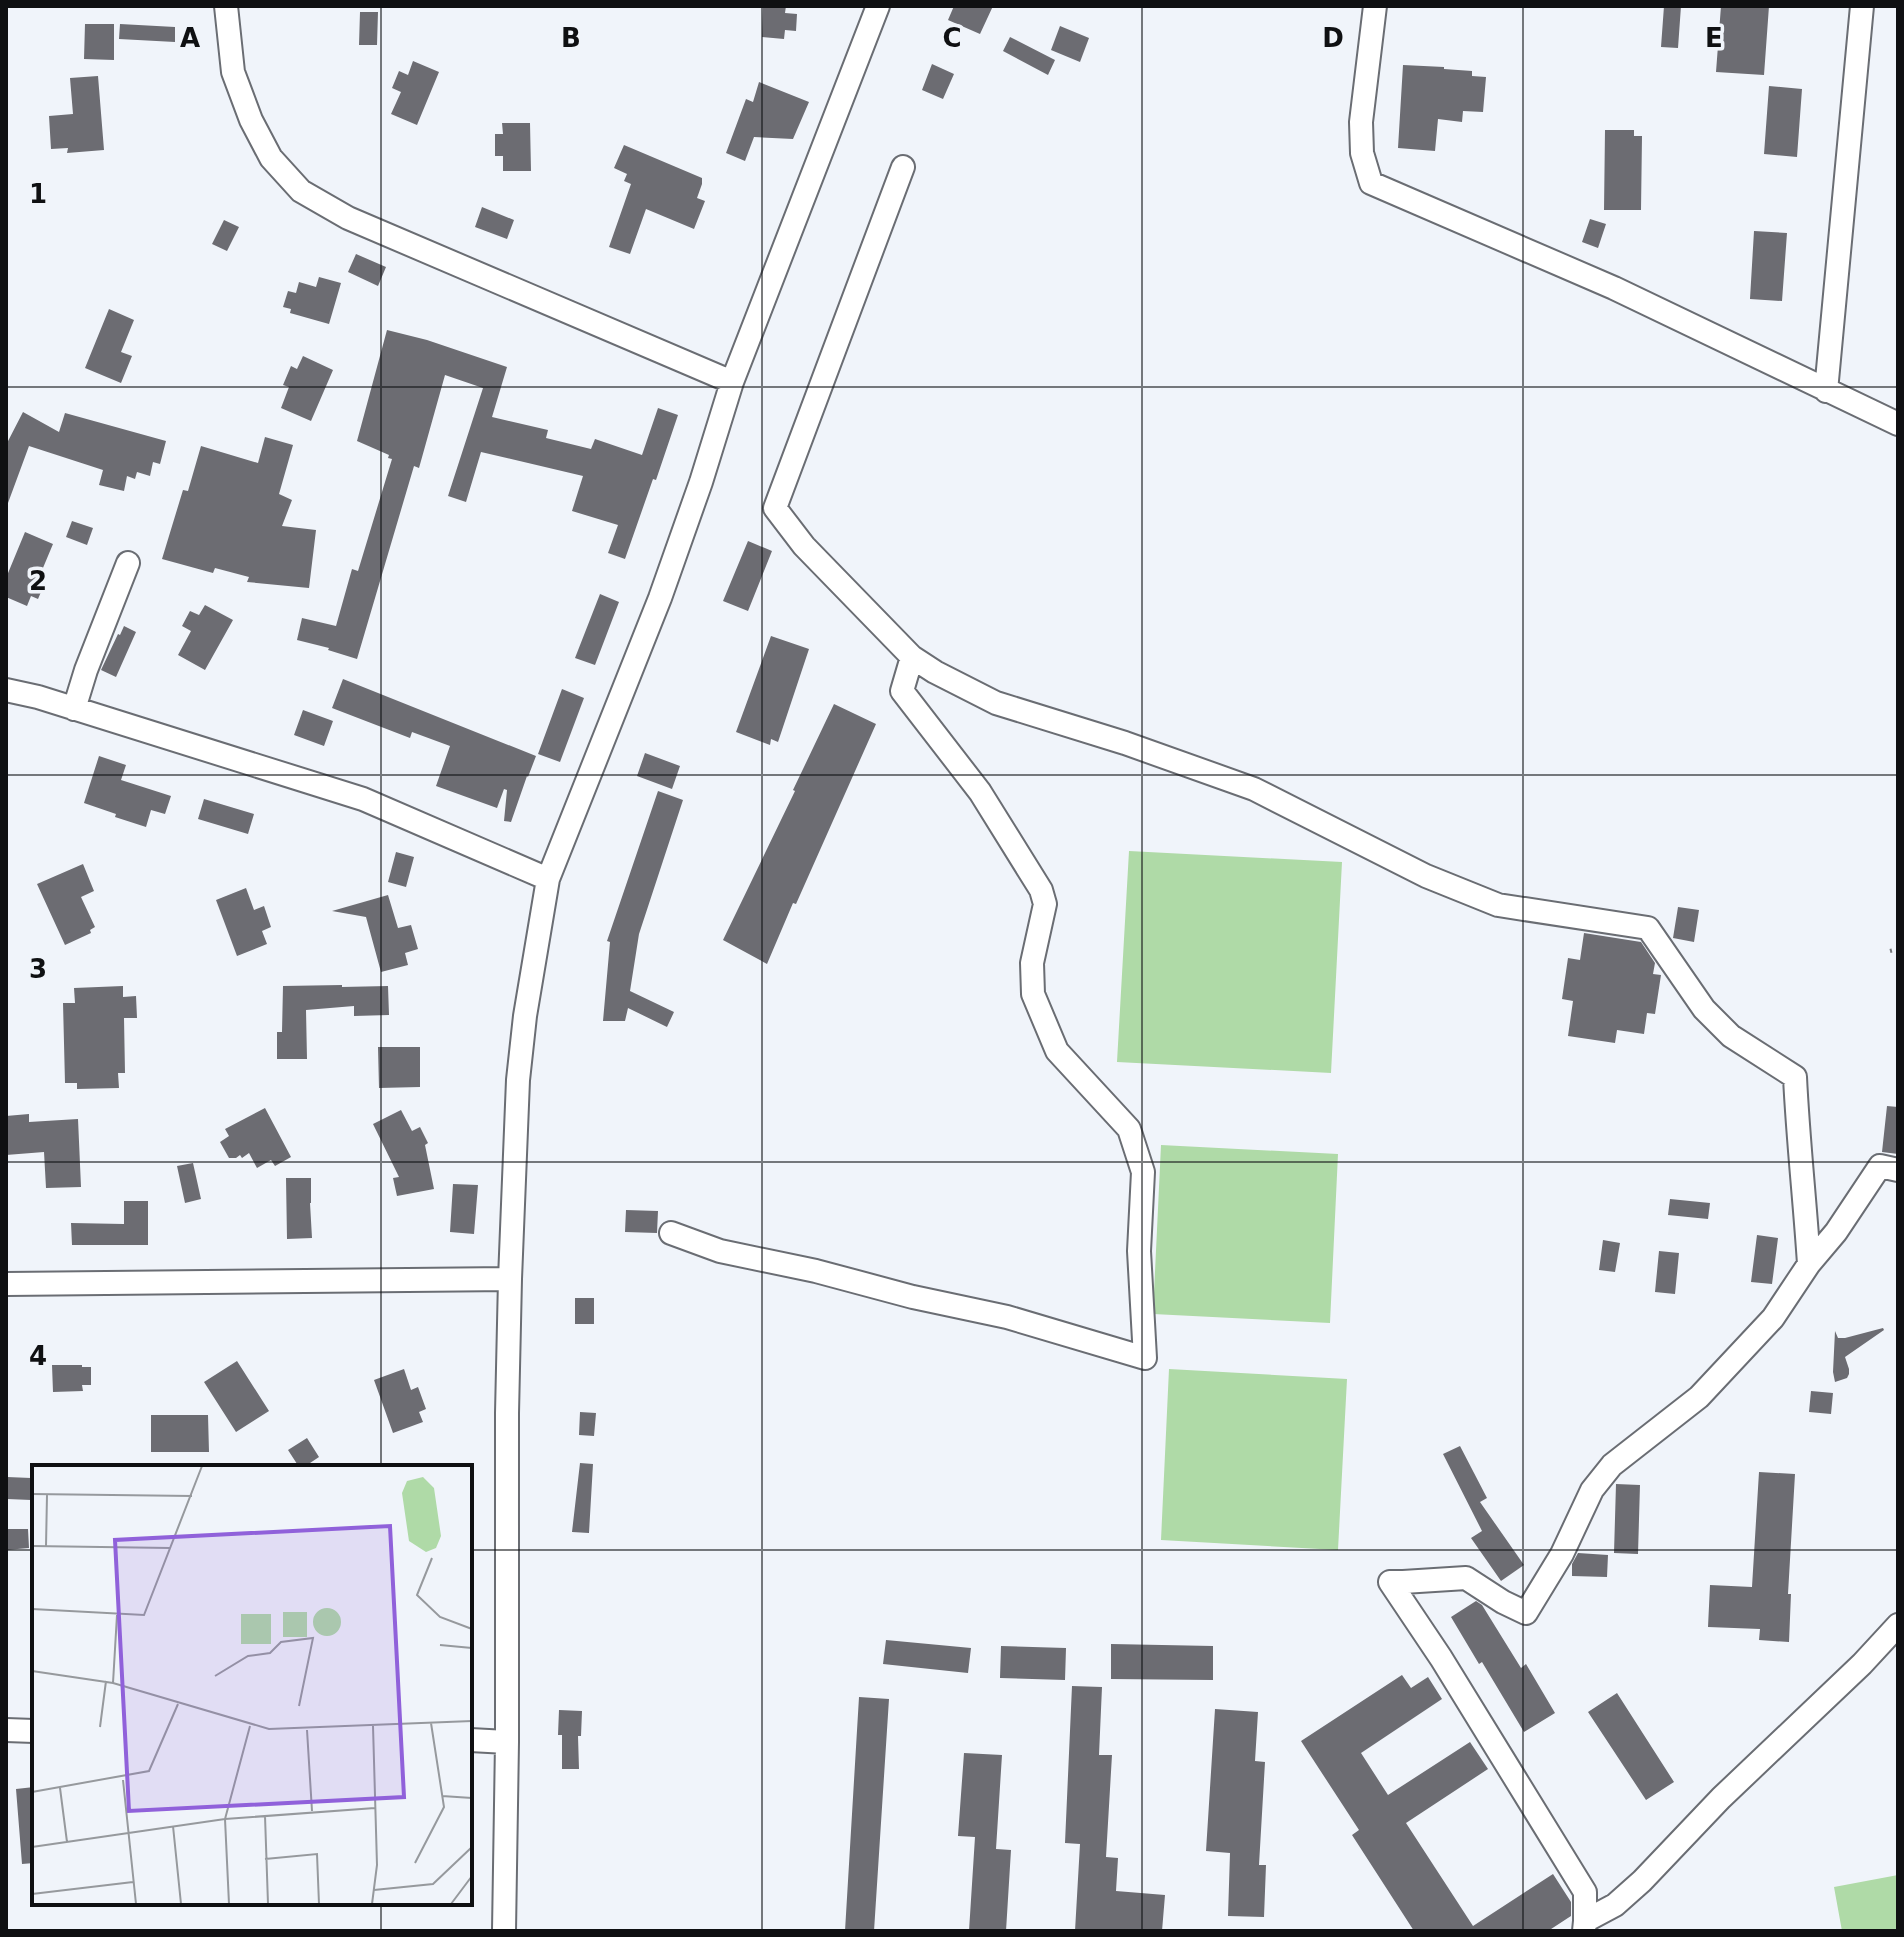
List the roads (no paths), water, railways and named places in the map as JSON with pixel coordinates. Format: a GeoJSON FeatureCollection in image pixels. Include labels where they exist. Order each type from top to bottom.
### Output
{"type":"FeatureCollection","features":[{"type":"Feature","properties":{"kind":"street"},"geometry":{"type":"LineString","coordinates":[[226,6],[233,72],[251,120],[271,158],[301,191],[348,218],[732,382]]}},
{"type":"Feature","properties":{"kind":"street"},"geometry":{"type":"LineString","coordinates":[[504,1931],[507,1413],[518,1080],[525,1016],[548,879],[660,598],[732,382],[878,6]]}},
{"type":"Feature","properties":{"kind":"street"},"geometry":{"type":"LineString","coordinates":[[1375,6],[1361,122],[1362,153],[1371,183],[1614,288],[1898,424]]}},
{"type":"Feature","properties":{"kind":"street"},"geometry":{"type":"LineString","coordinates":[[1826,391],[1862,6]]}},
{"type":"Feature","properties":{"kind":"street"},"geometry":{"type":"LineString","coordinates":[[903,167],[775,508],[804,546],[912,657],[996,703],[1125,743],[1254,789],[1426,876],[1498,905],[1648,928],[1704,1009],[1731,1036],[1795,1077],[1809,1264]]}},
{"type":"Feature","properties":{"kind":"street"},"geometry":{"type":"LineString","coordinates":[[74,709],[128,563]]}},
{"type":"Feature","properties":{"kind":"street"},"geometry":{"type":"LineString","coordinates":[[671,1233],[720,1251],[1007,1317],[1145,1358],[1139,1251],[1143,1172],[1129,1129],[1057,1051],[1033,994],[1032,963],[1045,904],[1041,890],[980,792],[902,691],[912,657]]}},
{"type":"Feature","properties":{"kind":"street"},"geometry":{"type":"LineString","coordinates":[[6,690],[38,697],[363,799],[548,879]]}},
{"type":"Feature","properties":{"kind":"street"},"geometry":{"type":"LineString","coordinates":[[1584,1926],[1585,1892],[1441,1658],[1390,1582],[1466,1578],[1526,1613],[1562,1554],[1592,1490],[1612,1465],[1699,1397],[1773,1318],[1880,1166],[1898,1170]]}},
{"type":"Feature","properties":{"kind":"street"},"geometry":{"type":"LineString","coordinates":[[6,1284],[510,1279]]}},
{"type":"Feature","properties":{"kind":"street"},"geometry":{"type":"LineString","coordinates":[[1584,1926],[1615,1905],[1642,1881],[1721,1798],[1862,1664],[1898,1625]]}},
{"type":"Feature","properties":{"kind":"street"},"geometry":{"type":"LineString","coordinates":[[6,1730],[32,1731]]}},
{"type":"Feature","properties":{"kind":"street"},"geometry":{"type":"LineString","coordinates":[[472,1740],[507,1742]]}}]}
